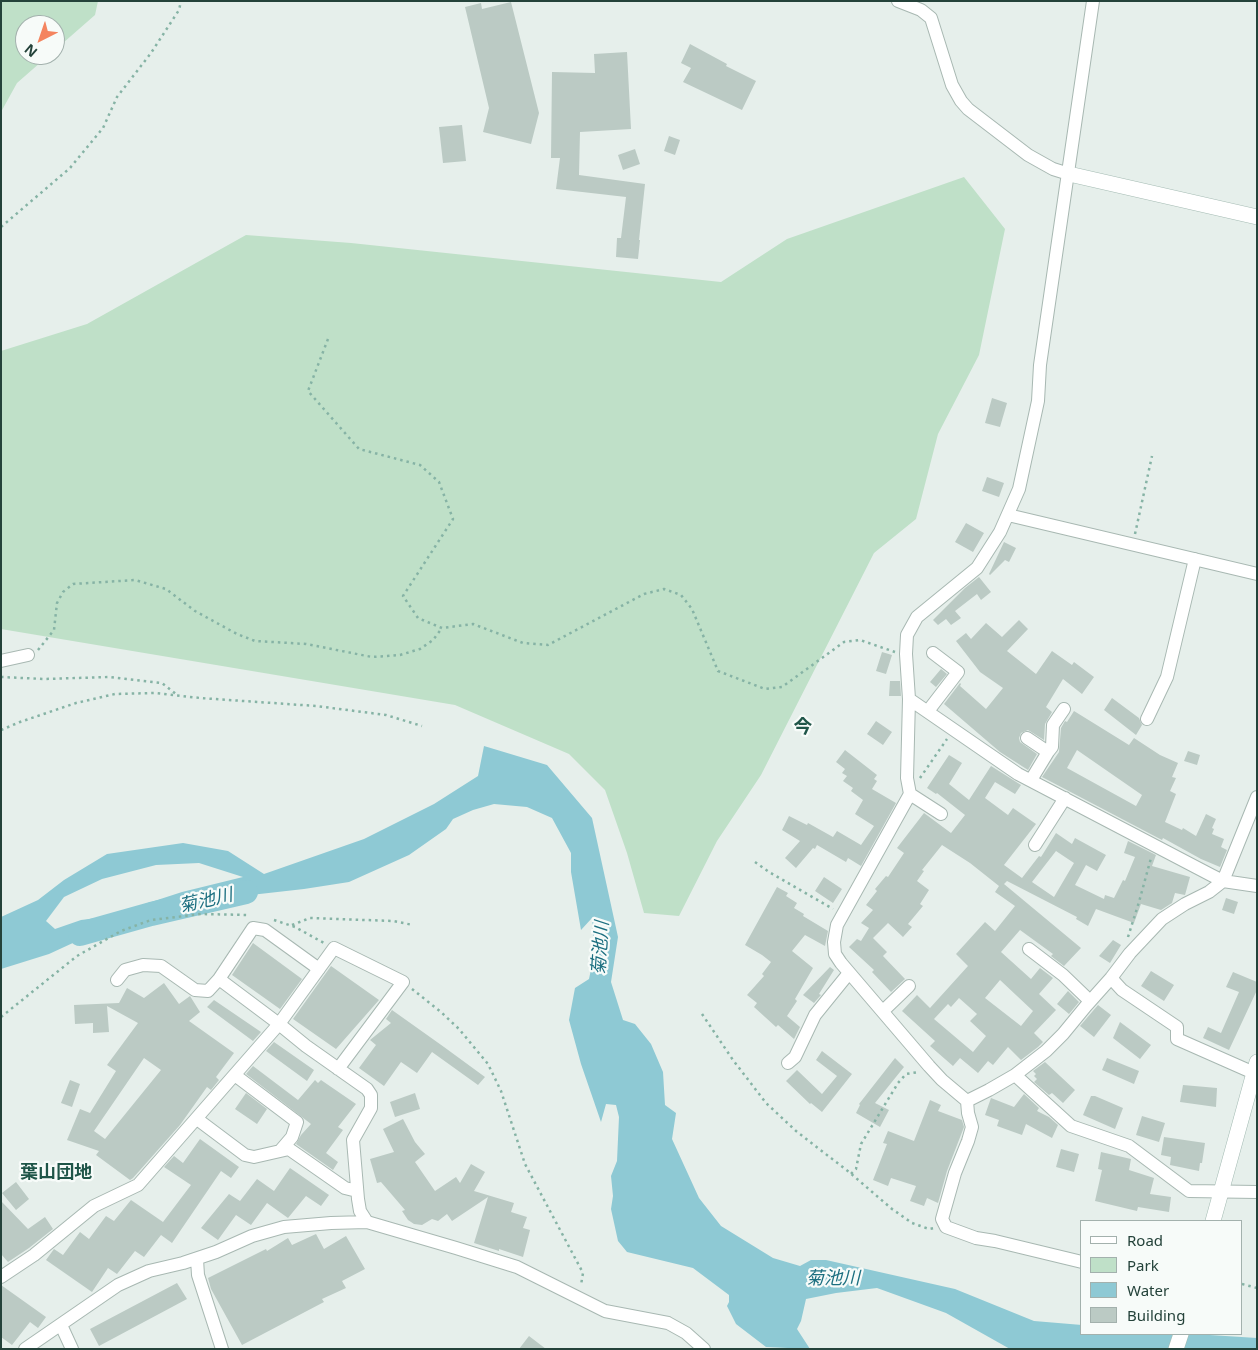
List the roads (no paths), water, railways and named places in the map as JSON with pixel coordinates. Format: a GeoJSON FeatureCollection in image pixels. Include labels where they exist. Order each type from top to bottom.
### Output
{"type":"FeatureCollection","features":[{"type":"Feature","properties":{"kind":"street"},"geometry":{"type":"LineString","coordinates":[[898,1],[927,13],[931,18],[952,85],[961,101],[968,109],[1028,155],[1053,169],[1069,174],[1257,217]]}},
{"type":"Feature","properties":{"kind":"street"},"geometry":{"type":"LineString","coordinates":[[1080,1262],[976,1238],[946,1227],[942,1219],[955,1172],[972,1127],[967,1101],[942,1080],[849,973],[835,954],[834,942],[837,925],[910,794],[907,769],[909,699],[906,654],[907,635],[917,617],[977,568],[995,540],[1019,489],[1038,401],[1040,364],[1093,1]]}},
{"type":"Feature","properties":{"kind":"street"},"geometry":{"type":"LineString","coordinates":[[1008,515],[1257,574]]}},
{"type":"Feature","properties":{"kind":"street"},"geometry":{"type":"LineString","coordinates":[[1147,719],[1167,677],[1195,559]]}},
{"type":"Feature","properties":{"kind":"street"},"geometry":{"type":"LineString","coordinates":[[928,711],[958,672],[933,652]]}},
{"type":"Feature","properties":{"kind":"street"},"geometry":{"type":"LineString","coordinates":[[1,661],[28,655]]}},
{"type":"Feature","properties":{"kind":"street"},"geometry":{"type":"LineString","coordinates":[[909,699],[1011,770],[1223,881],[1257,886]]}},
{"type":"Feature","properties":{"kind":"street"},"geometry":{"type":"LineString","coordinates":[[1031,780],[1052,747],[1053,725],[1064,709]]}},
{"type":"Feature","properties":{"kind":"street"},"geometry":{"type":"LineString","coordinates":[[1027,738],[1048,752]]}},
{"type":"Feature","properties":{"kind":"street"},"geometry":{"type":"LineString","coordinates":[[910,794],[941,814]]}},
{"type":"Feature","properties":{"kind":"street"},"geometry":{"type":"LineString","coordinates":[[967,1101],[1015,1075],[1051,1045],[1111,978],[1130,953],[1162,919],[1185,904],[1209,892],[1223,881],[1257,797]]}},
{"type":"Feature","properties":{"kind":"street"},"geometry":{"type":"LineString","coordinates":[[1035,845],[1065,798]]}},
{"type":"Feature","properties":{"kind":"street"},"geometry":{"type":"LineString","coordinates":[[117,980],[125,970],[143,965],[161,966],[195,990],[208,991],[219,979],[254,928],[265,930],[319,969]]}},
{"type":"Feature","properties":{"kind":"street"},"geometry":{"type":"LineString","coordinates":[[1,1277],[59,1236],[94,1206],[138,1185],[236,1076],[279,1024],[334,948],[403,982],[338,1069]]}},
{"type":"Feature","properties":{"kind":"street"},"geometry":{"type":"LineString","coordinates":[[1029,949],[1063,975],[1090,1001]]}},
{"type":"Feature","properties":{"kind":"street"},"geometry":{"type":"LineString","coordinates":[[788,1063],[795,1058],[815,1015],[849,973]]}},
{"type":"Feature","properties":{"kind":"street"},"geometry":{"type":"LineString","coordinates":[[1111,978],[1122,990],[1177,1027],[1177,1039],[1255,1068],[1213,1220]]}},
{"type":"Feature","properties":{"kind":"street"},"geometry":{"type":"LineString","coordinates":[[219,979],[306,1046],[367,1089],[371,1095],[371,1108],[353,1140],[360,1211],[366,1222]]}},
{"type":"Feature","properties":{"kind":"street"},"geometry":{"type":"LineString","coordinates":[[883,1011],[909,986]]}},
{"type":"Feature","properties":{"kind":"street"},"geometry":{"type":"LineString","coordinates":[[1015,1075],[1071,1126],[1129,1146],[1189,1191],[1257,1192]]}},
{"type":"Feature","properties":{"kind":"street"},"geometry":{"type":"LineString","coordinates":[[236,1076],[297,1122],[292,1137],[280,1151]]}},
{"type":"Feature","properties":{"kind":"street"},"geometry":{"type":"LineString","coordinates":[[197,1119],[245,1155],[254,1157],[288,1149],[345,1188],[357,1191]]}},
{"type":"Feature","properties":{"kind":"street"},"geometry":{"type":"LineString","coordinates":[[25,1349],[118,1285],[149,1271],[198,1259],[252,1236],[284,1227],[366,1222],[499,1261],[533,1274],[605,1311],[668,1323],[686,1333],[704,1349]]}},
{"type":"Feature","properties":{"kind":"street"},"geometry":{"type":"LineString","coordinates":[[198,1259],[198,1275],[222,1349]]}},
{"type":"Feature","properties":{"kind":"street"},"geometry":{"type":"LineString","coordinates":[[61,1325],[72,1349]]}},
{"type":"Feature","properties":{"kind":"street"},"geometry":{"type":"LineString","coordinates":[[1176,1349],[1181,1335]]}},
{"type":"Feature","properties":{"kind":"water"},"geometry":{"type":"Polygon","coordinates":[[[484,746],[547,765],[592,818],[618,937],[611,982],[623,1020],[635,1024],[651,1044],[663,1072],[665,1105],[676,1113],[672,1139],[699,1198],[721,1226],[773,1258],[800,1266],[811,1260],[826,1260],[955,1289],[1034,1321],[1080,1325],[1080,1335],[1210,1335],[1257,1338],[1257,1349],[1010,1349],[946,1313],[877,1288],[806,1299],[801,1321],[797,1329],[810,1349],[766,1347],[736,1324],[727,1306],[729,1295],[693,1268],[627,1252],[618,1241],[611,1209],[613,1196],[611,1176],[617,1161],[619,1117],[616,1105],[606,1104],[601,1122],[581,1064],[569,1020],[575,988],[589,979],[594,955],[592,918],[581,930],[571,872],[571,853],[552,818],[527,807],[494,804],[473,810],[453,819],[446,829],[409,855],[349,882],[153,906],[49,954],[1,969],[1,917],[38,900],[64,880],[107,854],[183,843],[228,851],[264,874],[364,839],[434,804],[478,776],[484,746]],[[199,863],[156,865],[102,879],[64,897],[46,921],[55,929],[81,920],[105,917],[182,892],[243,877],[199,863]]]}},
{"type":"Feature","properties":{"kind":"waterway","name":"菊池川"},"geometry":{"type":"LineString","coordinates":[[80,934],[151,914],[246,892]]}},
{"type":"Feature","properties":{"kind":"district","name":"今"},"geometry":{"type":"Point","coordinates":[803,728]}},
{"type":"Feature","properties":{"kind":"district","name":"葉山団地"},"geometry":{"type":"Point","coordinates":[56,1173]}}]}
